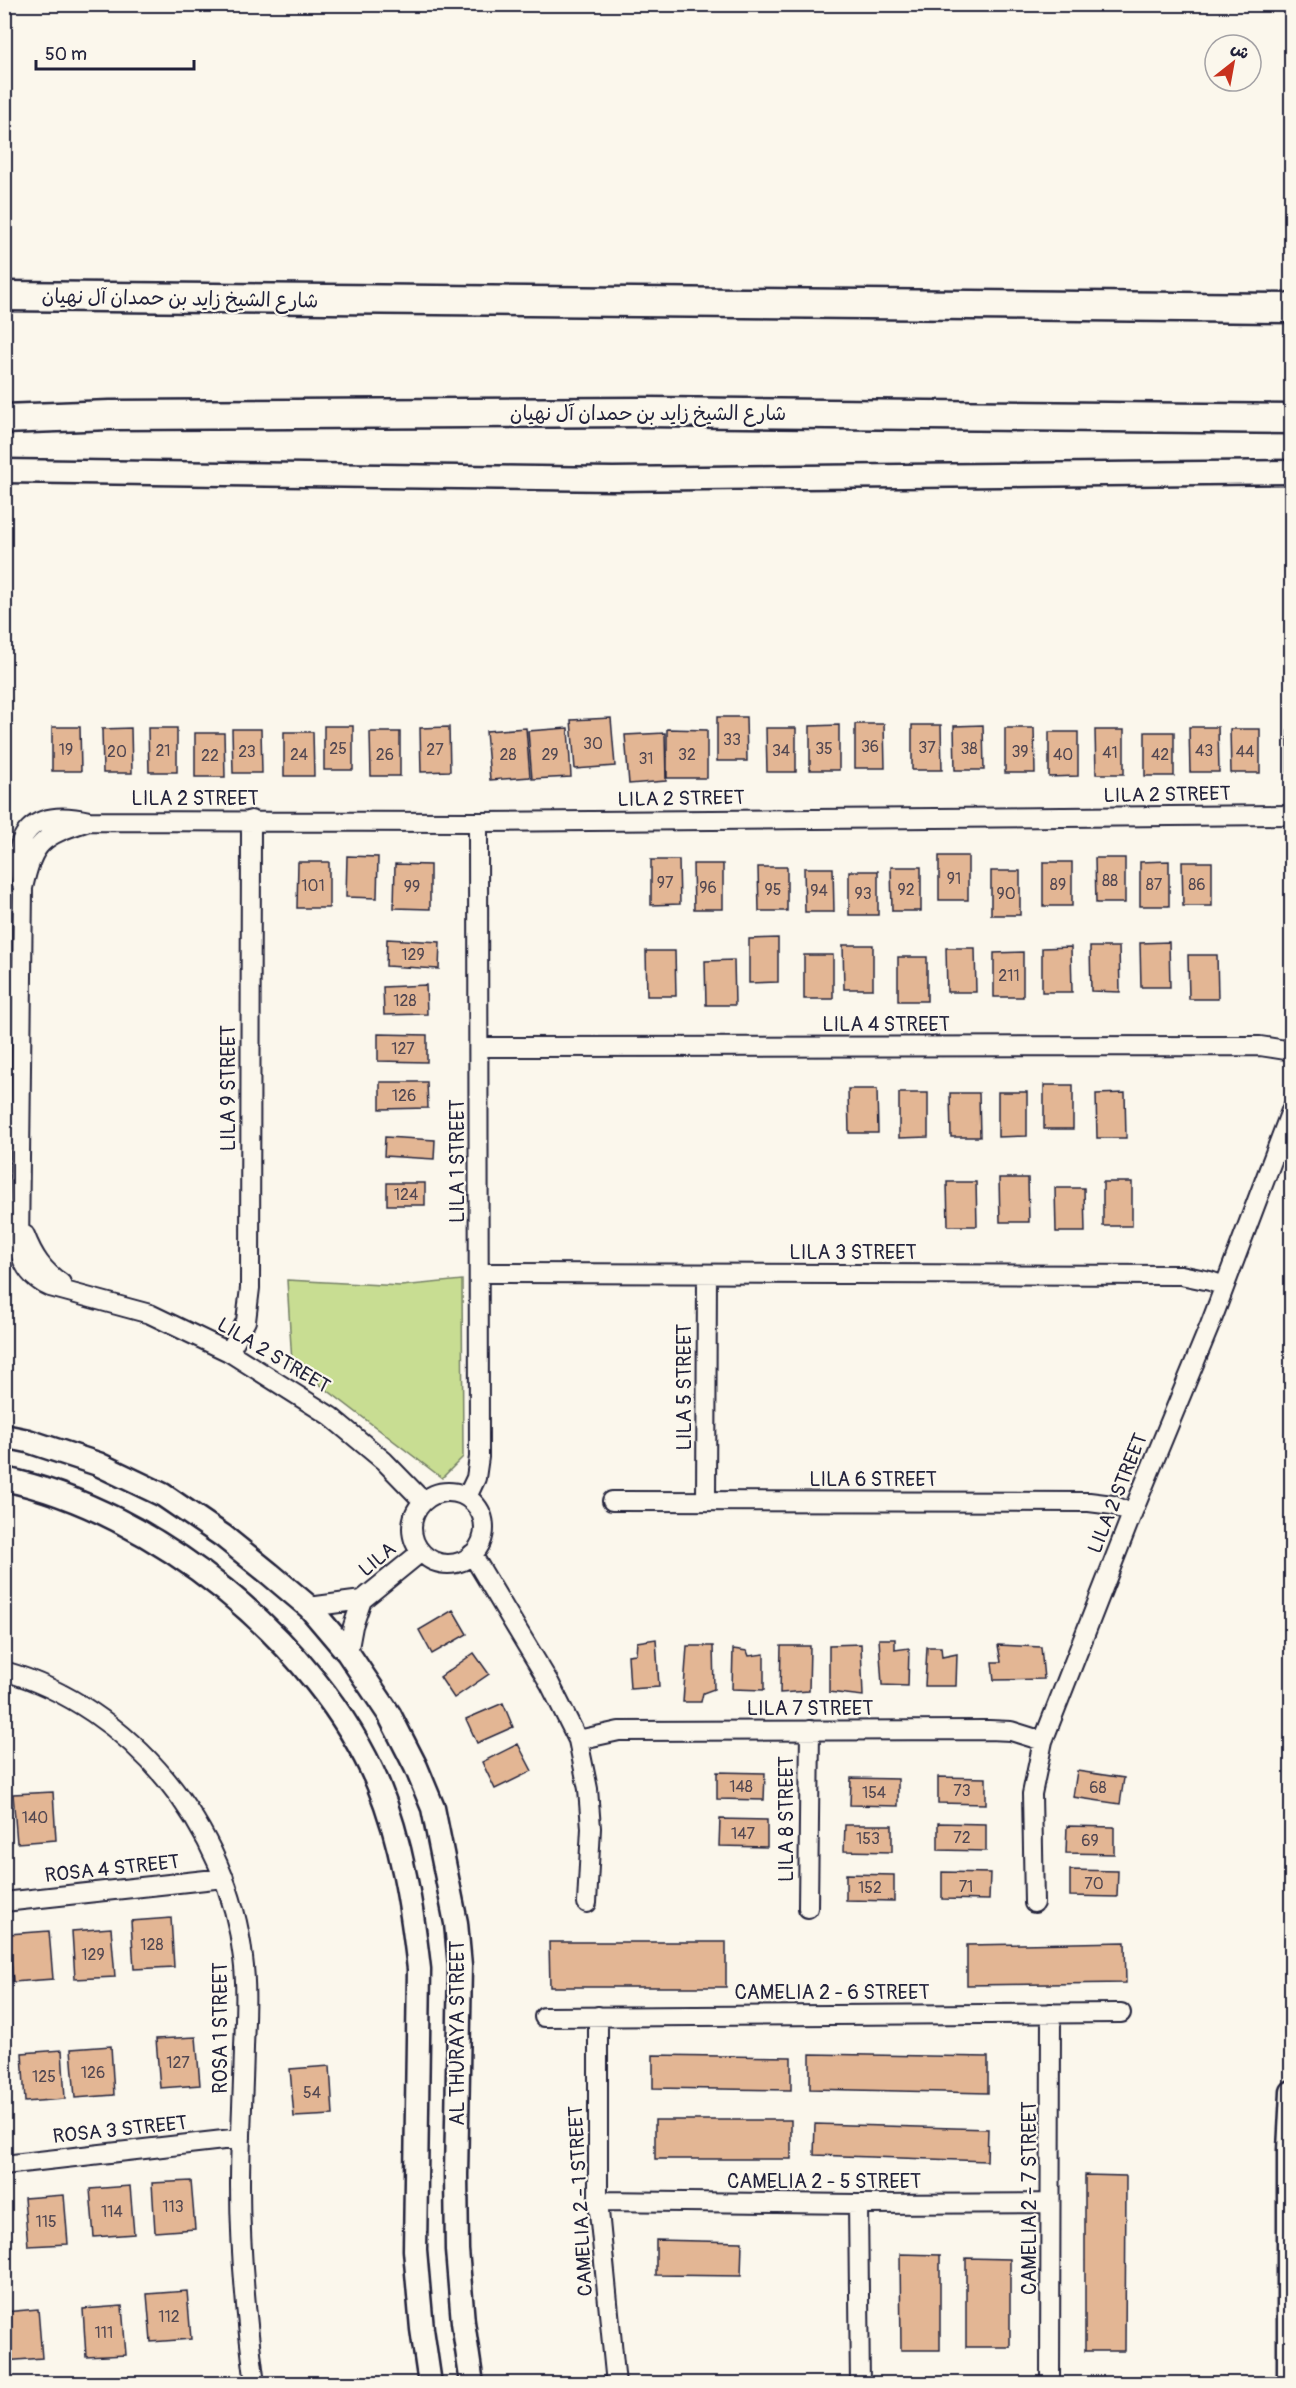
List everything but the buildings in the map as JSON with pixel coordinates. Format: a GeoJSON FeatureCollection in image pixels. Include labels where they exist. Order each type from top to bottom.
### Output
{"type":"FeatureCollection","features":[{"type":"Feature","properties":{"kind":"main road","name":"شارع الشيخ زايد بن حمدان آل نهيان"},"geometry":{"type":"LineString","coordinates":[[4,296],[1292,308]]}},
{"type":"Feature","properties":{"kind":"main road","name":"شارع الشيخ زايد بن حمدان آل نهيان"},"geometry":{"type":"LineString","coordinates":[[4,419],[157,414],[633,412],[1292,419]]}},
{"type":"Feature","properties":{"kind":"street"},"geometry":{"type":"LineString","coordinates":[[4,471],[613,479],[1292,472]]}},
{"type":"Feature","properties":{"kind":"street","name":"LILA 2 STREET"},"geometry":{"type":"LineString","coordinates":[[423,1501],[384,1461],[330,1416],[229,1352],[150,1314],[50,1287],[32,1276],[21,1258],[19,1248],[23,888],[30,859],[44,840],[59,831],[89,821],[478,822],[1282,815],[1292,820]]}},
{"type":"Feature","properties":{"kind":"street","name":"LILA 9 STREET"},"geometry":{"type":"LineString","coordinates":[[229,1352],[246,1322],[250,1296],[251,820]]}},
{"type":"Feature","properties":{"kind":"street","name":"LILA 1 STREET"},"geometry":{"type":"LineString","coordinates":[[467,1497],[476,1478],[479,1457],[478,822]]}},
{"type":"Feature","properties":{"kind":"street","name":"LILA 4 STREET"},"geometry":{"type":"LineString","coordinates":[[480,1047],[1260,1046],[1292,1051]]}},
{"type":"Feature","properties":{"kind":"street","name":"LILA 2 STREET"},"geometry":{"type":"LineString","coordinates":[[1034,1903],[1032,1794],[1043,1741],[1224,1286],[1292,1108]]}},
{"type":"Feature","properties":{"kind":"street","name":"LILA 3 STREET"},"geometry":{"type":"LineString","coordinates":[[479,1273],[1181,1275],[1224,1286]]}},
{"type":"Feature","properties":{"kind":"street","name":"LILA 5 STREET"},"geometry":{"type":"LineString","coordinates":[[706,1500],[707,1274]]}},
{"type":"Feature","properties":{"kind":"street","name":"AL THURAYA STREET"},"geometry":{"type":"LineString","coordinates":[[4,1436],[28,1441],[98,1464],[163,1495],[223,1536],[309,1607],[348,1653],[389,1714],[416,1767],[433,1808],[456,1923],[460,1966],[457,2250],[463,2322],[472,2384]]}},
{"type":"Feature","properties":{"kind":"street","name":"AL THURAYA STREET"},"geometry":{"type":"LineString","coordinates":[[4,1479],[80,1501],[128,1525],[172,1551],[228,1594],[285,1647],[321,1689],[352,1735],[378,1784],[391,1823],[405,1880],[414,1925],[419,1969],[415,2250],[422,2329],[430,2384]]}},
{"type":"Feature","properties":{"kind":"street"},"geometry":{"type":"LineString","coordinates":[[444,1491],[456,1492],[467,1497],[477,1506],[483,1518],[484,1531],[481,1544],[463,1561],[452,1564],[430,1559],[421,1552],[411,1531],[416,1509],[433,1494],[444,1491]]}},
{"type":"Feature","properties":{"kind":"street","name":"LILA 6 STREET"},"geometry":{"type":"LineString","coordinates":[[612,1501],[1101,1503],[1132,1514]]}},
{"type":"Feature","properties":{"kind":"street","name":"LILA"},"geometry":{"type":"LineString","coordinates":[[309,1607],[362,1600],[421,1552]]}},
{"type":"Feature","properties":{"kind":"street"},"geometry":{"type":"LineString","coordinates":[[472,1554],[550,1683],[578,1740],[588,1789],[591,1828],[587,1903]]}},
{"type":"Feature","properties":{"kind":"street","name":"LILA"},"geometry":{"type":"LineString","coordinates":[[348,1653],[353,1626],[362,1600]]}},
{"type":"Feature","properties":{"kind":"street","name":"ROSA 1 STREET"},"geometry":{"type":"LineString","coordinates":[[4,1671],[54,1691],[72,1701],[98,1716],[137,1746],[188,1806],[224,1878],[239,1931],[246,1985],[240,2214],[242,2268],[255,2384]]}},
{"type":"Feature","properties":{"kind":"street","name":"LILA 8 STREET"},"geometry":{"type":"LineString","coordinates":[[808,1908],[810,1730]]}},
{"type":"Feature","properties":{"kind":"street","name":"LILA 7 STREET"},"geometry":{"type":"LineString","coordinates":[[578,1740],[605,1732],[619,1731],[1000,1730],[1043,1741]]}},
{"type":"Feature","properties":{"kind":"street","name":"ROSA 4 STREET"},"geometry":{"type":"LineString","coordinates":[[4,1902],[224,1878]]}},
{"type":"Feature","properties":{"kind":"street","name":"CAMELIA 2 - 7 STREET"},"geometry":{"type":"LineString","coordinates":[[1050,2384],[1051,2013]]}},
{"type":"Feature","properties":{"kind":"street","name":"CAMELIA 2 - 6 STREET"},"geometry":{"type":"LineString","coordinates":[[544,2017],[1121,2013]]}},
{"type":"Feature","properties":{"kind":"street","name":"CAMELIA 2 - 1 STREET"},"geometry":{"type":"LineString","coordinates":[[598,2016],[598,2201],[616,2384]]}},
{"type":"Feature","properties":{"kind":"street"},"geometry":{"type":"LineString","coordinates":[[1288,2384],[1289,2150],[1292,2092]]}},
{"type":"Feature","properties":{"kind":"street","name":"ROSA 3 STREET"},"geometry":{"type":"LineString","coordinates":[[4,2165],[241,2138]]}},
{"type":"Feature","properties":{"kind":"street","name":"CAMELIA 2 - 5 STREET"},"geometry":{"type":"LineString","coordinates":[[598,2201],[858,2204],[1050,2203]]}},
{"type":"Feature","properties":{"kind":"street"},"geometry":{"type":"LineString","coordinates":[[858,2204],[860,2384]]}},
{"type":"Feature","properties":{"kind":"green space"},"geometry":{"type":"Polygon","coordinates":[[[287,1280],[401,1286],[462,1280],[463,1457],[442,1478],[292,1363],[287,1280]]]}}]}
